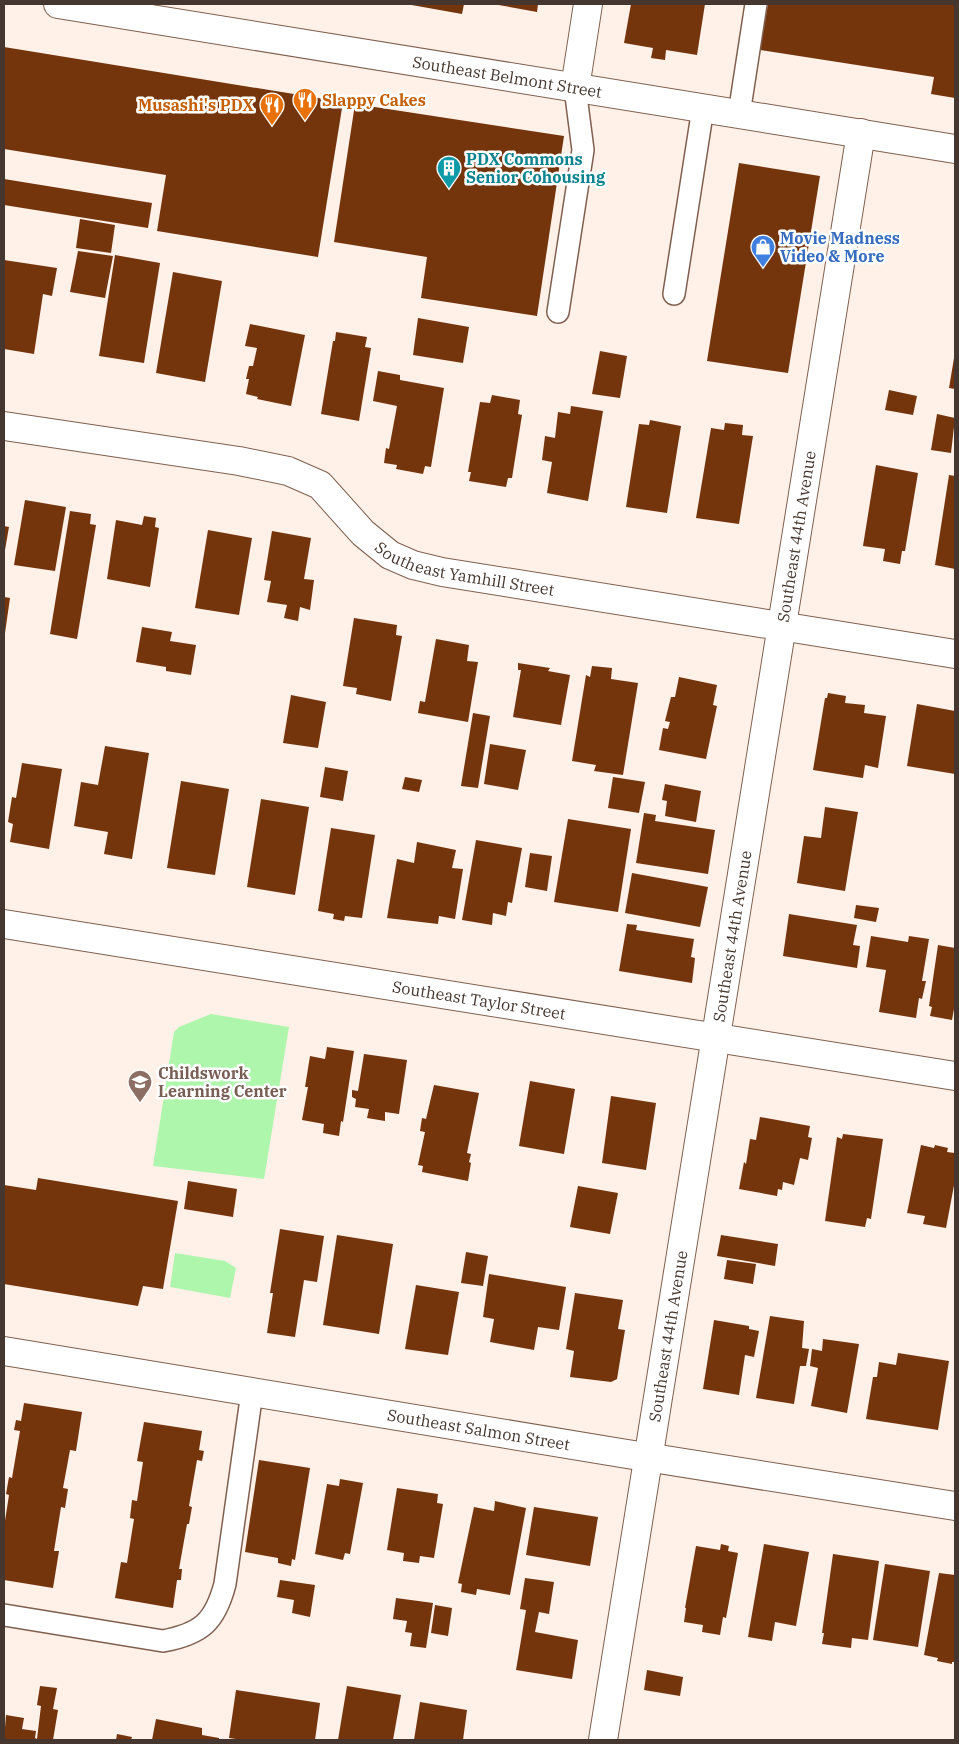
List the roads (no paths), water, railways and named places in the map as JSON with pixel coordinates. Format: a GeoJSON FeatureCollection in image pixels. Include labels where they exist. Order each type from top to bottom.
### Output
{"type":"FeatureCollection","features":[{"type":"Feature","properties":{"kind":"street","name":"Southeast Belmont Street"},"geometry":{"type":"LineString","coordinates":[[58,4],[955,149]]}},
{"type":"Feature","properties":{"kind":"street"},"geometry":{"type":"LineString","coordinates":[[574,88],[588,4]]}},
{"type":"Feature","properties":{"kind":"street","name":"Southeast 44th Avenue"},"geometry":{"type":"LineString","coordinates":[[604,1740],[861,133]]}},
{"type":"Feature","properties":{"kind":"street","name":"Southeast Yamhill Street"},"geometry":{"type":"LineString","coordinates":[[4,426],[239,461],[288,471],[320,485],[363,533],[390,555],[413,565],[442,572],[955,654]]}},
{"type":"Feature","properties":{"kind":"street","name":"Southeast Taylor Street"},"geometry":{"type":"LineString","coordinates":[[4,924],[955,1076]]}},
{"type":"Feature","properties":{"kind":"street","name":"Southeast Salmon Street"},"geometry":{"type":"LineString","coordinates":[[4,1351],[955,1506]]}},
{"type":"Feature","properties":{"kind":"lane"},"geometry":{"type":"LineString","coordinates":[[739,114],[756,4]]}},
{"type":"Feature","properties":{"kind":"lane"},"geometry":{"type":"LineString","coordinates":[[558,312],[583,150],[574,88]]}},
{"type":"Feature","properties":{"kind":"lane"},"geometry":{"type":"LineString","coordinates":[[674,294],[703,108]]}},
{"type":"Feature","properties":{"kind":"lane"},"geometry":{"type":"LineString","coordinates":[[4,1615],[162,1641],[185,1637],[206,1624],[220,1604],[225,1584],[252,1392]]}},
{"type":"Feature","properties":{"kind":"place","name":"Slappy Cakes"},"geometry":{"type":"Point","coordinates":[305,121]}},
{"type":"Feature","properties":{"kind":"place","name":"Musashi's PDX"},"geometry":{"type":"Point","coordinates":[272,126]}},
{"type":"Feature","properties":{"kind":"place","name":"PDX Commons Senior Cohousing"},"geometry":{"type":"Point","coordinates":[449,189]}},
{"type":"Feature","properties":{"kind":"place","name":"Movie Madness Video & More"},"geometry":{"type":"Point","coordinates":[763,268]}},
{"type":"Feature","properties":{"kind":"place","name":"Childswork Learning Center"},"geometry":{"type":"Point","coordinates":[140,1103]}}]}
